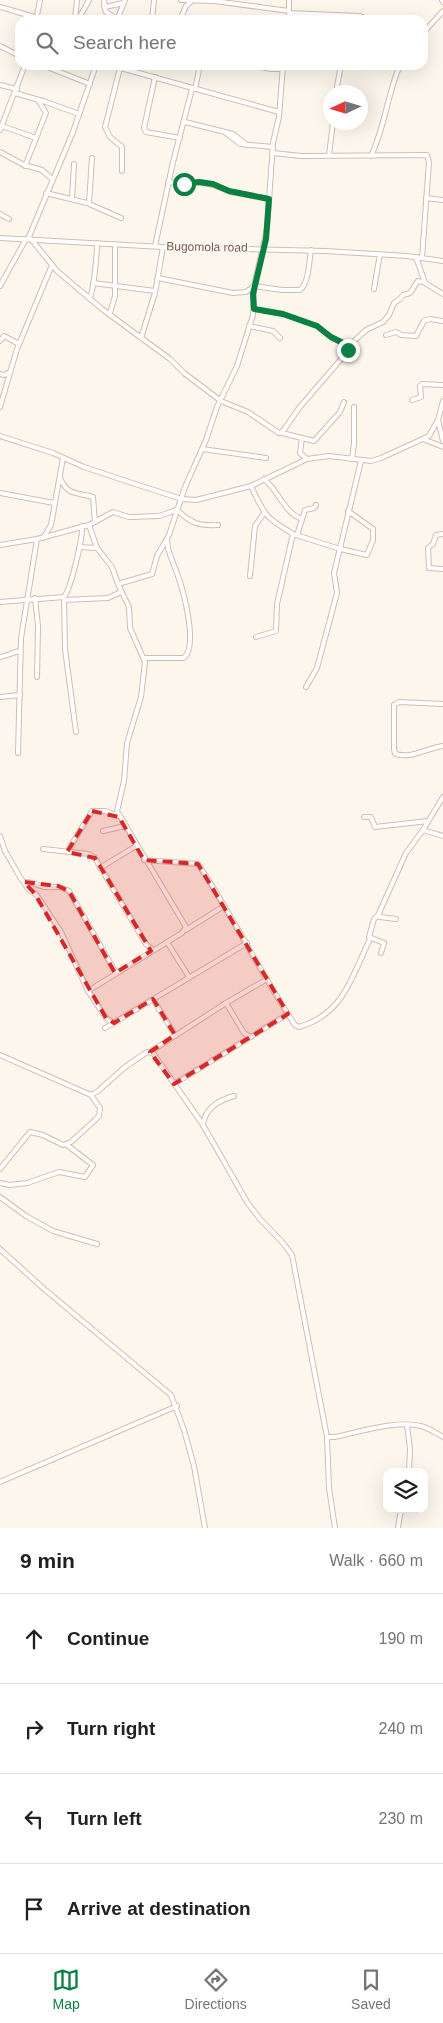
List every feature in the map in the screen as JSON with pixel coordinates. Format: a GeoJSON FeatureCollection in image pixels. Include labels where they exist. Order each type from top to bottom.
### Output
{"type":"FeatureCollection","features":[{"type":"Feature","properties":{"kind":"street"},"geometry":{"type":"LineString","coordinates":[[38,15],[40,0]]}},
{"type":"Feature","properties":{"kind":"street"},"geometry":{"type":"LineString","coordinates":[[76,15],[77,0]]}},
{"type":"Feature","properties":{"kind":"street"},"geometry":{"type":"LineString","coordinates":[[79,15],[89,0]]}},
{"type":"Feature","properties":{"kind":"street"},"geometry":{"type":"LineString","coordinates":[[104,0],[106,12],[111,15]]}},
{"type":"Feature","properties":{"kind":"street"},"geometry":{"type":"LineString","coordinates":[[152,15],[154,0]]}},
{"type":"Feature","properties":{"kind":"street"},"geometry":{"type":"LineString","coordinates":[[181,0],[214,2],[289,12],[342,15]]}},
{"type":"Feature","properties":{"kind":"street"},"geometry":{"type":"LineString","coordinates":[[289,0],[289,12]]}},
{"type":"Feature","properties":{"kind":"street"},"geometry":{"type":"LineString","coordinates":[[104,6],[124,1]]}},
{"type":"Feature","properties":{"kind":"street"},"geometry":{"type":"LineString","coordinates":[[119,15],[124,1]]}},
{"type":"Feature","properties":{"kind":"street"},"geometry":{"type":"LineString","coordinates":[[182,15],[186,6],[192,1]]}},
{"type":"Feature","properties":{"kind":"street"},"geometry":{"type":"LineString","coordinates":[[0,7],[25,15]]}},
{"type":"Feature","properties":{"kind":"street"},"geometry":{"type":"LineString","coordinates":[[428,28],[443,11]]}},
{"type":"Feature","properties":{"kind":"street"},"geometry":{"type":"LineString","coordinates":[[0,46],[15,54]]}},
{"type":"Feature","properties":{"kind":"street"},"geometry":{"type":"LineString","coordinates":[[23,70],[1,128],[36,138]]}},
{"type":"Feature","properties":{"kind":"street"},"geometry":{"type":"LineString","coordinates":[[55,70],[90,84]]}},
{"type":"Feature","properties":{"kind":"street"},"geometry":{"type":"LineString","coordinates":[[0,286],[28,239],[79,114],[94,70]]}},
{"type":"Feature","properties":{"kind":"street"},"geometry":{"type":"LineString","coordinates":[[120,70],[105,128],[110,137],[122,147],[122,171]]}},
{"type":"Feature","properties":{"kind":"street"},"geometry":{"type":"LineString","coordinates":[[128,70],[279,112]]}},
{"type":"Feature","properties":{"kind":"street"},"geometry":{"type":"LineString","coordinates":[[155,246],[168,182],[200,70]]}},
{"type":"Feature","properties":{"kind":"street"},"geometry":{"type":"LineString","coordinates":[[118,584],[151,575],[157,556],[167,539],[217,407],[237,366],[254,309],[254,286],[264,248],[282,70]]}},
{"type":"Feature","properties":{"kind":"street"},"geometry":{"type":"LineString","coordinates":[[337,85],[340,70]]}},
{"type":"Feature","properties":{"kind":"street"},"geometry":{"type":"LineString","coordinates":[[371,156],[381,132],[390,89],[398,70]]}},
{"type":"Feature","properties":{"kind":"street"},"geometry":{"type":"LineString","coordinates":[[155,77],[144,128],[146,132],[180,138]]}},
{"type":"Feature","properties":{"kind":"street"},"geometry":{"type":"LineString","coordinates":[[0,85],[79,114]]}},
{"type":"Feature","properties":{"kind":"street"},"geometry":{"type":"LineString","coordinates":[[25,166],[46,113],[38,100]]}},
{"type":"Feature","properties":{"kind":"street"},"geometry":{"type":"LineString","coordinates":[[184,122],[226,133],[240,144],[273,147]]}},
{"type":"Feature","properties":{"kind":"street"},"geometry":{"type":"LineString","coordinates":[[329,155],[332,130]]}},
{"type":"Feature","properties":{"kind":"street"},"geometry":{"type":"LineString","coordinates":[[0,152],[25,166],[42,170],[52,179]]}},
{"type":"Feature","properties":{"kind":"street"},"geometry":{"type":"LineString","coordinates":[[273,153],[301,156],[428,155],[422,258]]}},
{"type":"Feature","properties":{"kind":"street"},"geometry":{"type":"LineString","coordinates":[[89,203],[92,158]]}},
{"type":"Feature","properties":{"kind":"street"},"geometry":{"type":"LineString","coordinates":[[72,199],[74,164]]}},
{"type":"Feature","properties":{"kind":"street"},"geometry":{"type":"LineString","coordinates":[[168,182],[213,184],[229,191],[269,199]]}},
{"type":"Feature","properties":{"kind":"street"},"geometry":{"type":"LineString","coordinates":[[46,193],[89,203],[121,218]]}},
{"type":"Feature","properties":{"kind":"street"},"geometry":{"type":"LineString","coordinates":[[426,198],[443,200]]}},
{"type":"Feature","properties":{"kind":"street"},"geometry":{"type":"LineString","coordinates":[[0,214],[9,219]]}},
{"type":"Feature","properties":{"kind":"street","name":"Bugomola road"},"geometry":{"type":"LineString","coordinates":[[0,238],[163,247],[311,250],[416,256],[443,261]]}},
{"type":"Feature","properties":{"kind":"street"},"geometry":{"type":"LineString","coordinates":[[28,239],[74,286],[170,359],[221,401],[248,412],[277,432],[314,441],[340,412],[344,402]]}},
{"type":"Feature","properties":{"kind":"street"},"geometry":{"type":"LineString","coordinates":[[90,297],[94,268],[98,258],[97,243]]}},
{"type":"Feature","properties":{"kind":"street"},"geometry":{"type":"LineString","coordinates":[[110,313],[114,301],[115,244]]}},
{"type":"Feature","properties":{"kind":"street"},"geometry":{"type":"LineString","coordinates":[[141,338],[155,291],[163,247]]}},
{"type":"Feature","properties":{"kind":"street"},"geometry":{"type":"LineString","coordinates":[[158,278],[234,292],[246,292],[254,286],[282,290],[302,289],[311,250]]}},
{"type":"Feature","properties":{"kind":"street"},"geometry":{"type":"LineString","coordinates":[[374,289],[380,254]]}},
{"type":"Feature","properties":{"kind":"street"},"geometry":{"type":"LineString","coordinates":[[416,256],[424,282]]}},
{"type":"Feature","properties":{"kind":"street"},"geometry":{"type":"LineString","coordinates":[[0,407],[20,344],[52,265]]}},
{"type":"Feature","properties":{"kind":"street"},"geometry":{"type":"LineString","coordinates":[[282,433],[299,408],[342,358],[349,346],[366,330],[383,322],[389,315],[394,303],[410,293],[418,281],[424,282],[443,294]]}},
{"type":"Feature","properties":{"kind":"street"},"geometry":{"type":"LineString","coordinates":[[93,283],[155,291]]}},
{"type":"Feature","properties":{"kind":"street"},"geometry":{"type":"LineString","coordinates":[[254,309],[283,314],[317,326],[331,337],[349,346]]}},
{"type":"Feature","properties":{"kind":"street"},"geometry":{"type":"LineString","coordinates":[[386,335],[396,332],[401,335],[416,336],[424,321],[430,319],[443,321]]}},
{"type":"Feature","properties":{"kind":"street"},"geometry":{"type":"LineString","coordinates":[[249,326],[273,330],[280,338]]}},
{"type":"Feature","properties":{"kind":"street"},"geometry":{"type":"LineString","coordinates":[[0,341],[4,336],[20,344]]}},
{"type":"Feature","properties":{"kind":"street"},"geometry":{"type":"LineString","coordinates":[[0,374],[4,375],[10,372]]}},
{"type":"Feature","properties":{"kind":"street"},"geometry":{"type":"LineString","coordinates":[[412,400],[420,397],[420,386],[422,384],[443,385]]}},
{"type":"Feature","properties":{"kind":"street"},"geometry":{"type":"LineString","coordinates":[[0,436],[52,453],[84,467],[182,499],[196,500],[251,486],[307,459],[329,456],[370,461],[381,458],[430,434],[438,420],[443,401]]}},
{"type":"Feature","properties":{"kind":"street"},"geometry":{"type":"LineString","coordinates":[[352,459],[354,407]]}},
{"type":"Feature","properties":{"kind":"street"},"geometry":{"type":"LineString","coordinates":[[438,420],[443,441]]}},
{"type":"Feature","properties":{"kind":"street"},"geometry":{"type":"LineString","coordinates":[[302,438],[300,453],[307,459]]}},
{"type":"Feature","properties":{"kind":"street"},"geometry":{"type":"LineString","coordinates":[[423,439],[443,447]]}},
{"type":"Feature","properties":{"kind":"street"},"geometry":{"type":"LineString","coordinates":[[202,449],[266,458]]}},
{"type":"Feature","properties":{"kind":"street"},"geometry":{"type":"LineString","coordinates":[[43,538],[50,526],[63,458]]}},
{"type":"Feature","properties":{"kind":"street"},"geometry":{"type":"LineString","coordinates":[[306,687],[317,668],[337,593],[334,576],[361,461]]}},
{"type":"Feature","properties":{"kind":"street"},"geometry":{"type":"LineString","coordinates":[[60,478],[67,490],[76,494],[93,497],[95,522]]}},
{"type":"Feature","properties":{"kind":"street"},"geometry":{"type":"LineString","coordinates":[[264,479],[272,485],[292,516],[302,519]]}},
{"type":"Feature","properties":{"kind":"street"},"geometry":{"type":"LineString","coordinates":[[251,486],[264,513],[276,524],[295,534],[367,555],[373,540],[373,529],[348,511]]}},
{"type":"Feature","properties":{"kind":"street"},"geometry":{"type":"LineString","coordinates":[[0,493],[54,503]]}},
{"type":"Feature","properties":{"kind":"street"},"geometry":{"type":"LineString","coordinates":[[256,637],[277,631],[277,604],[295,534],[305,510],[314,508],[316,505]]}},
{"type":"Feature","properties":{"kind":"street"},"geometry":{"type":"LineString","coordinates":[[0,545],[43,538],[89,525],[113,512],[129,516],[159,516],[177,510]]}},
{"type":"Feature","properties":{"kind":"street"},"geometry":{"type":"LineString","coordinates":[[177,510],[189,521],[204,526],[218,525]]}},
{"type":"Feature","properties":{"kind":"street"},"geometry":{"type":"LineString","coordinates":[[250,576],[256,526],[264,513]]}},
{"type":"Feature","properties":{"kind":"street"},"geometry":{"type":"LineString","coordinates":[[89,525],[97,548],[110,564],[130,610],[131,629],[144,658],[145,673],[142,696],[127,743],[124,780],[117,809],[119,817],[185,925],[186,930]]}},
{"type":"Feature","properties":{"kind":"street"},"geometry":{"type":"LineString","coordinates":[[76,732],[65,648],[64,598],[71,582],[82,526]]}},
{"type":"Feature","properties":{"kind":"street"},"geometry":{"type":"LineString","coordinates":[[443,534],[436,536],[433,544],[428,548],[428,564],[429,568],[443,569]]}},
{"type":"Feature","properties":{"kind":"street"},"geometry":{"type":"LineString","coordinates":[[18,753],[20,651],[37,539]]}},
{"type":"Feature","properties":{"kind":"street"},"geometry":{"type":"LineString","coordinates":[[144,658],[184,658],[189,648],[189,624],[178,574],[167,548],[167,539]]}},
{"type":"Feature","properties":{"kind":"street"},"geometry":{"type":"LineString","coordinates":[[79,548],[97,548]]}},
{"type":"Feature","properties":{"kind":"street"},"geometry":{"type":"LineString","coordinates":[[0,602],[35,598],[110,598],[121,592]]}},
{"type":"Feature","properties":{"kind":"street"},"geometry":{"type":"LineString","coordinates":[[35,598],[38,634],[37,677]]}},
{"type":"Feature","properties":{"kind":"street"},"geometry":{"type":"LineString","coordinates":[[0,657],[20,651]]}},
{"type":"Feature","properties":{"kind":"street"},"geometry":{"type":"LineString","coordinates":[[0,697],[20,695]]}},
{"type":"Feature","properties":{"kind":"street"},"geometry":{"type":"LineString","coordinates":[[443,704],[399,702],[394,705],[393,716],[394,749],[396,754],[416,754],[443,746]]}},
{"type":"Feature","properties":{"kind":"street"},"geometry":{"type":"LineString","coordinates":[[144,860],[197,863],[247,943],[288,1014],[295,1025],[300,1026],[334,1007],[347,990],[370,939],[374,919],[406,853],[423,830],[443,797]]}},
{"type":"Feature","properties":{"kind":"street"},"geometry":{"type":"LineString","coordinates":[[67,852],[92,811],[106,811],[119,817]]}},
{"type":"Feature","properties":{"kind":"street"},"geometry":{"type":"LineString","coordinates":[[364,817],[371,817],[374,827],[428,821]]}},
{"type":"Feature","properties":{"kind":"street"},"geometry":{"type":"LineString","coordinates":[[103,831],[125,826]]}},
{"type":"Feature","properties":{"kind":"street"},"geometry":{"type":"LineString","coordinates":[[423,830],[443,836]]}},
{"type":"Feature","properties":{"kind":"street"},"geometry":{"type":"LineString","coordinates":[[0,836],[7,855],[29,890],[36,894],[57,926],[88,991],[106,1018],[114,1023]]}},
{"type":"Feature","properties":{"kind":"street"},"geometry":{"type":"LineString","coordinates":[[100,868],[136,846]]}},
{"type":"Feature","properties":{"kind":"street"},"geometry":{"type":"LineString","coordinates":[[44,849],[92,856],[146,944],[153,950]]}},
{"type":"Feature","properties":{"kind":"street"},"geometry":{"type":"LineString","coordinates":[[0,857],[7,855]]}},
{"type":"Feature","properties":{"kind":"street"},"geometry":{"type":"LineString","coordinates":[[24,882],[33,882],[46,887],[58,886],[69,892],[116,973]]}},
{"type":"Feature","properties":{"kind":"street"},"geometry":{"type":"LineString","coordinates":[[88,991],[224,906]]}},
{"type":"Feature","properties":{"kind":"street"},"geometry":{"type":"LineString","coordinates":[[378,914],[380,917],[396,919]]}},
{"type":"Feature","properties":{"kind":"street"},"geometry":{"type":"LineString","coordinates":[[370,939],[384,943],[381,953]]}},
{"type":"Feature","properties":{"kind":"street"},"geometry":{"type":"LineString","coordinates":[[167,942],[189,977]]}},
{"type":"Feature","properties":{"kind":"street"},"geometry":{"type":"LineString","coordinates":[[105,1028],[247,943]]}},
{"type":"Feature","properties":{"kind":"street"},"geometry":{"type":"LineString","coordinates":[[91,1095],[134,1060],[267,979]]}},
{"type":"Feature","properties":{"kind":"street"},"geometry":{"type":"LineString","coordinates":[[153,999],[176,1035]]}},
{"type":"Feature","properties":{"kind":"street"},"geometry":{"type":"LineString","coordinates":[[226,1003],[244,1033],[250,1037]]}},
{"type":"Feature","properties":{"kind":"street"},"geometry":{"type":"LineString","coordinates":[[174,1084],[288,1014]]}},
{"type":"Feature","properties":{"kind":"street"},"geometry":{"type":"LineString","coordinates":[[150,1052],[202,1125],[247,1202],[284,1243],[292,1255],[327,1437],[329,1488],[335,1528]]}},
{"type":"Feature","properties":{"kind":"street"},"geometry":{"type":"LineString","coordinates":[[0,1055],[91,1095],[99,1104],[99,1116],[67,1145]]}},
{"type":"Feature","properties":{"kind":"street"},"geometry":{"type":"LineString","coordinates":[[202,1125],[207,1111],[225,1099],[234,1096]]}},
{"type":"Feature","properties":{"kind":"street"},"geometry":{"type":"LineString","coordinates":[[0,1169],[30,1132],[67,1145],[92,1165],[85,1177],[59,1172],[27,1183],[10,1185],[0,1183]]}},
{"type":"Feature","properties":{"kind":"street"},"geometry":{"type":"LineString","coordinates":[[0,1197],[26,1216],[53,1231],[97,1244]]}},
{"type":"Feature","properties":{"kind":"street"},"geometry":{"type":"LineString","coordinates":[[0,1249],[43,1288],[171,1395],[177,1406],[194,1466],[205,1528]]}},
{"type":"Feature","properties":{"kind":"street"},"geometry":{"type":"LineString","coordinates":[[0,1482],[177,1406]]}},
{"type":"Feature","properties":{"kind":"street"},"geometry":{"type":"LineString","coordinates":[[327,1437],[330,1438],[388,1426],[407,1425],[421,1426],[443,1436]]}},
{"type":"Feature","properties":{"kind":"street"},"geometry":{"type":"LineString","coordinates":[[407,1425],[410,1449],[409,1468]]}},
{"type":"Feature","properties":{"kind":"street"},"geometry":{"type":"LineString","coordinates":[[398,1528],[400,1513]]}},
{"type":"Feature","properties":{"kind":"highlighted area"},"geometry":{"type":"Polygon","coordinates":[[[92,811],[119,817],[144,860],[198,864],[288,1014],[174,1084],[150,1052],[175,1035],[153,999],[114,1023],[106,1018],[35,894],[24,882],[58,886],[69,891],[115,973],[151,951],[95,858],[67,852],[92,811]]]}},
{"type":"Feature","properties":{"kind":"route"},"geometry":{"type":"LineString","coordinates":[[184,184],[199,182],[213,184],[229,191],[269,199],[266,239],[259,260],[253,294],[254,309],[283,314],[317,326],[326,334],[349,346],[348,350]]}}]}
